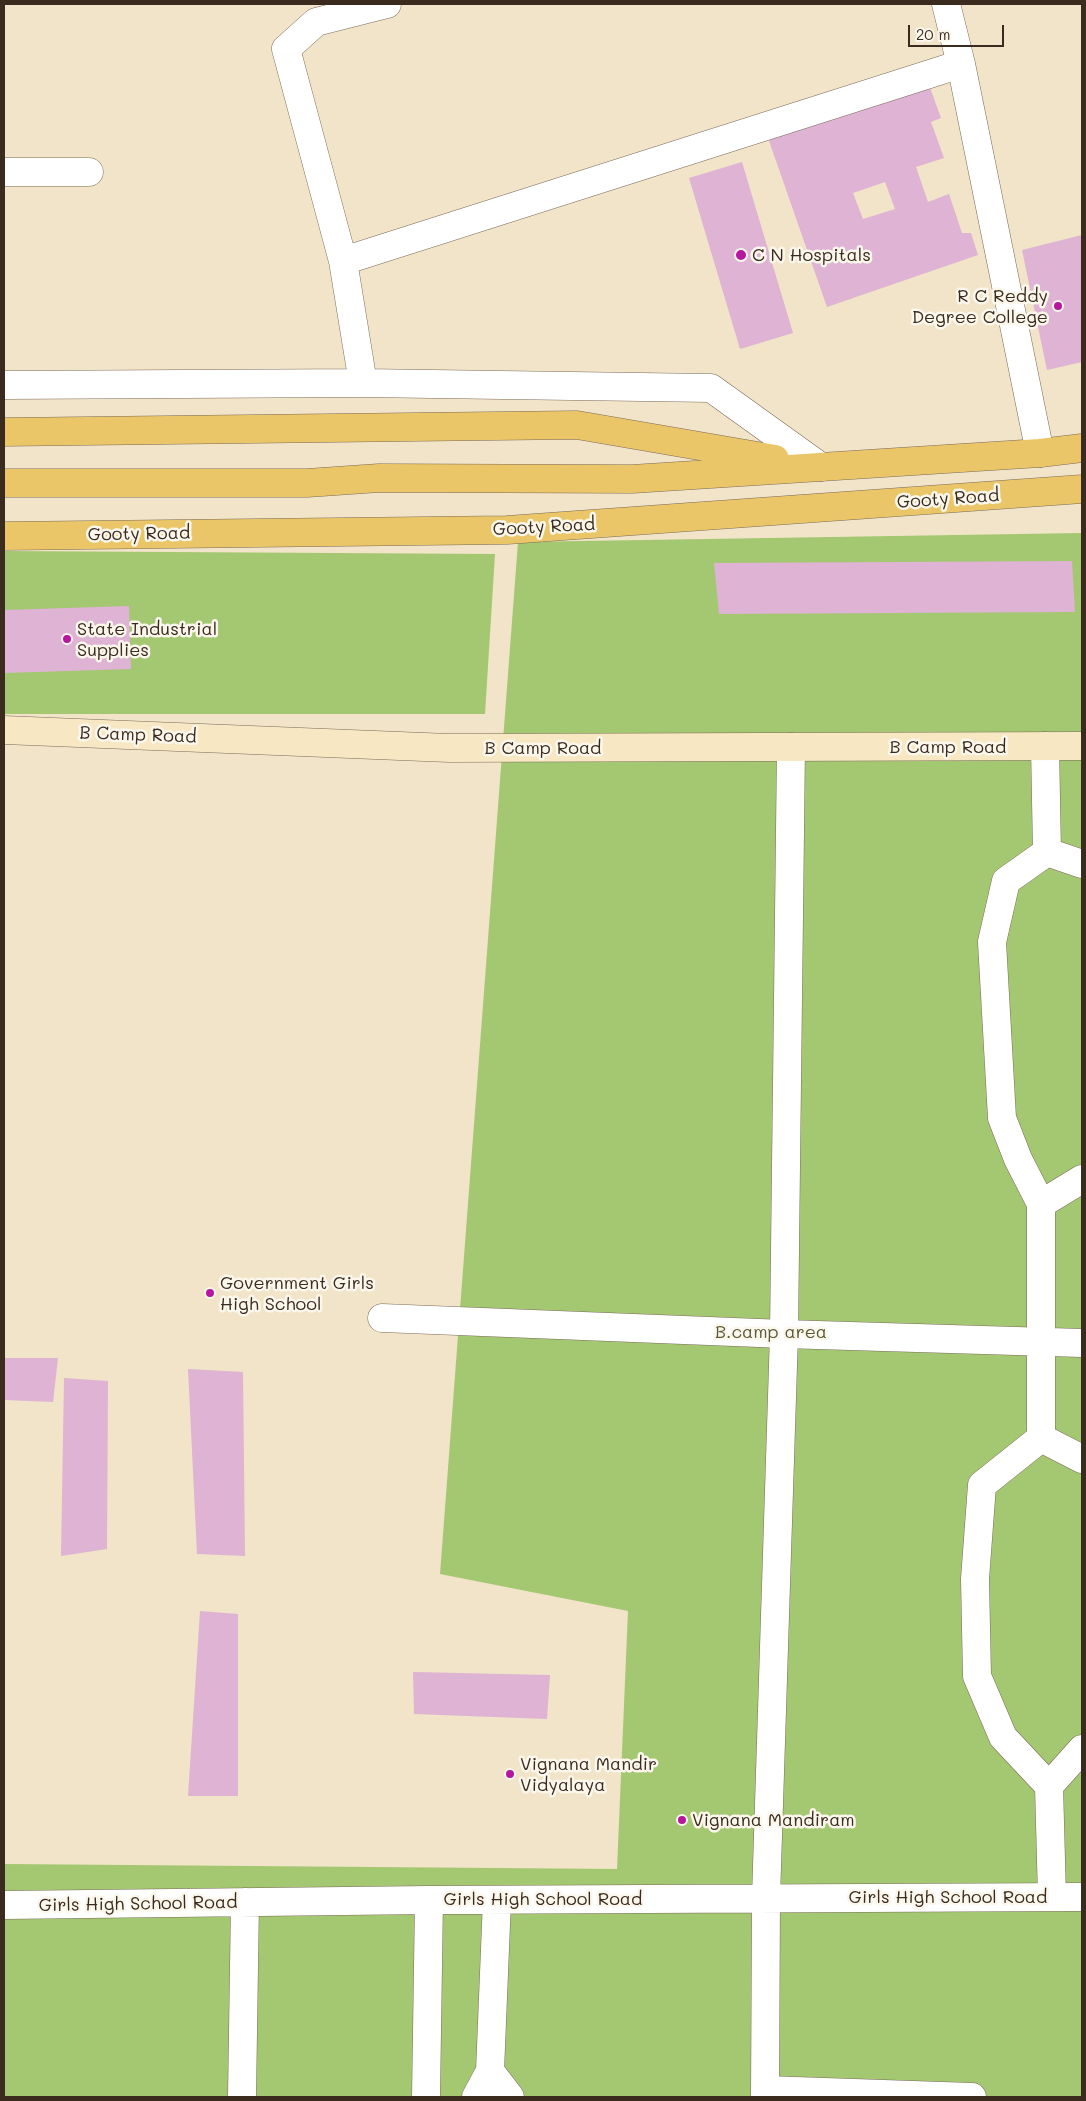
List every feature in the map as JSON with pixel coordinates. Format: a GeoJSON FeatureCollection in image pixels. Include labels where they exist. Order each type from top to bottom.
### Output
{"type":"FeatureCollection","features":[{"type":"Feature","properties":{"kind":"main road"},"geometry":{"type":"LineString","coordinates":[[4,432],[577,425],[821,467]]}},
{"type":"Feature","properties":{"kind":"main road"},"geometry":{"type":"LineString","coordinates":[[4,483],[307,483],[379,478],[632,479],[1040,453],[1082,448]]}},
{"type":"Feature","properties":{"kind":"main road","name":"Gooty Road"},"geometry":{"type":"LineString","coordinates":[[4,536],[507,530],[1082,489]]}},
{"type":"Feature","properties":{"kind":"main road","name":"B Camp Road"},"geometry":{"type":"LineString","coordinates":[[4,730],[449,748],[1082,746]]}},
{"type":"Feature","properties":{"kind":"street"},"geometry":{"type":"LineString","coordinates":[[363,383],[343,261],[286,48],[316,22],[387,4]]}},
{"type":"Feature","properties":{"kind":"street"},"geometry":{"type":"LineString","coordinates":[[946,4],[961,64],[1040,453]]}},
{"type":"Feature","properties":{"kind":"street"},"geometry":{"type":"LineString","coordinates":[[343,261],[961,64]]}},
{"type":"Feature","properties":{"kind":"street"},"geometry":{"type":"LineString","coordinates":[[4,172],[89,172]]}},
{"type":"Feature","properties":{"kind":"street"},"geometry":{"type":"LineString","coordinates":[[4,385],[363,383],[711,388],[821,467]]}},
{"type":"Feature","properties":{"kind":"street"},"geometry":{"type":"LineString","coordinates":[[1045,746],[1047,852]]}},
{"type":"Feature","properties":{"kind":"street"},"geometry":{"type":"LineString","coordinates":[[791,747],[784,1334],[766,1898],[765,2094],[972,2097]]}},
{"type":"Feature","properties":{"kind":"street"},"geometry":{"type":"LineString","coordinates":[[1047,852],[1082,864]]}},
{"type":"Feature","properties":{"kind":"street"},"geometry":{"type":"LineString","coordinates":[[1041,1438],[1041,1204],[1018,1159],[1002,1118],[992,942],[1006,881],[1047,852]]}},
{"type":"Feature","properties":{"kind":"street"},"geometry":{"type":"LineString","coordinates":[[1041,1204],[1082,1178]]}},
{"type":"Feature","properties":{"kind":"street"},"geometry":{"type":"LineString","coordinates":[[382,1318],[784,1334],[1082,1343]]}},
{"type":"Feature","properties":{"kind":"street"},"geometry":{"type":"LineString","coordinates":[[1041,1438],[1082,1459]]}},
{"type":"Feature","properties":{"kind":"street"},"geometry":{"type":"LineString","coordinates":[[1041,1438],[982,1485],[975,1578],[977,1676],[1003,1737],[1049,1786],[1052,1897]]}},
{"type":"Feature","properties":{"kind":"street"},"geometry":{"type":"LineString","coordinates":[[1049,1786],[1082,1749]]}},
{"type":"Feature","properties":{"kind":"street","name":"Girls High School Road"},"geometry":{"type":"LineString","coordinates":[[4,1906],[429,1900],[1082,1897]]}},
{"type":"Feature","properties":{"kind":"street"},"geometry":{"type":"LineString","coordinates":[[426,2097],[429,1900]]}},
{"type":"Feature","properties":{"kind":"street"},"geometry":{"type":"LineString","coordinates":[[476,2097],[490,2071],[497,1900]]}},
{"type":"Feature","properties":{"kind":"street"},"geometry":{"type":"LineString","coordinates":[[242,2097],[245,1902]]}},
{"type":"Feature","properties":{"kind":"street"},"geometry":{"type":"LineString","coordinates":[[490,2071],[510,2097]]}},
{"type":"Feature","properties":{"kind":"green space","name":"B.camp area"},"geometry":{"type":"Polygon","coordinates":[[[1082,533],[1082,2097],[4,2097],[4,1864],[617,1869],[628,1611],[440,1574],[518,542],[1082,533]]]}},
{"type":"Feature","properties":{"kind":"green space"},"geometry":{"type":"Polygon","coordinates":[[[4,551],[495,554],[485,714],[4,714],[4,551]]]}},
{"type":"Feature","properties":{"kind":"building"},"geometry":{"type":"Polygon","coordinates":[[[928,82],[941,118],[931,122],[944,158],[916,167],[928,202],[949,194],[962,233],[971,233],[978,255],[827,307],[768,138],[928,82]],[[885,182],[853,193],[863,219],[895,209],[885,182]]]}},
{"type":"Feature","properties":{"kind":"building","name":"C N Hospitals"},"geometry":{"type":"Polygon","coordinates":[[[742,162],[793,333],[740,349],[689,178],[742,162]]]}},
{"type":"Feature","properties":{"kind":"building","name":"R C Reddy Degree College"},"geometry":{"type":"Polygon","coordinates":[[[1082,235],[1082,362],[1047,370],[1022,250],[1082,235]]]}},
{"type":"Feature","properties":{"kind":"building"},"geometry":{"type":"Polygon","coordinates":[[[1072,561],[1075,612],[719,614],[714,563],[1072,561]]]}},
{"type":"Feature","properties":{"kind":"building","name":"State Industrial Supplies"},"geometry":{"type":"Polygon","coordinates":[[[129,606],[131,669],[4,673],[4,610],[129,606]]]}},
{"type":"Feature","properties":{"kind":"building"},"geometry":{"type":"Polygon","coordinates":[[[4,1358],[58,1358],[53,1402],[4,1400],[4,1358]]]}},
{"type":"Feature","properties":{"kind":"building"},"geometry":{"type":"Polygon","coordinates":[[[188,1369],[243,1372],[245,1556],[197,1554],[188,1369]]]}},
{"type":"Feature","properties":{"kind":"building"},"geometry":{"type":"Polygon","coordinates":[[[64,1378],[108,1381],[107,1549],[61,1556],[64,1378]]]}},
{"type":"Feature","properties":{"kind":"building"},"geometry":{"type":"Polygon","coordinates":[[[200,1611],[238,1614],[238,1796],[188,1796],[200,1611]]]}},
{"type":"Feature","properties":{"kind":"building"},"geometry":{"type":"Polygon","coordinates":[[[413,1672],[550,1675],[547,1719],[414,1714],[413,1672]]]}},
{"type":"Feature","properties":{"kind":"place","name":"C N Hospitals"},"geometry":{"type":"Point","coordinates":[741,255]}},
{"type":"Feature","properties":{"kind":"place","name":"R C Reddy Degree College"},"geometry":{"type":"Point","coordinates":[1058,306]}},
{"type":"Feature","properties":{"kind":"place","name":"State Industrial Supplies"},"geometry":{"type":"Point","coordinates":[67,639]}},
{"type":"Feature","properties":{"kind":"place","name":"Government Girls High School"},"geometry":{"type":"Point","coordinates":[210,1293]}},
{"type":"Feature","properties":{"kind":"place","name":"Vignana Mandir Vidyalaya"},"geometry":{"type":"Point","coordinates":[510,1774]}},
{"type":"Feature","properties":{"kind":"place","name":"Vignana Mandiram"},"geometry":{"type":"Point","coordinates":[682,1820]}}]}
